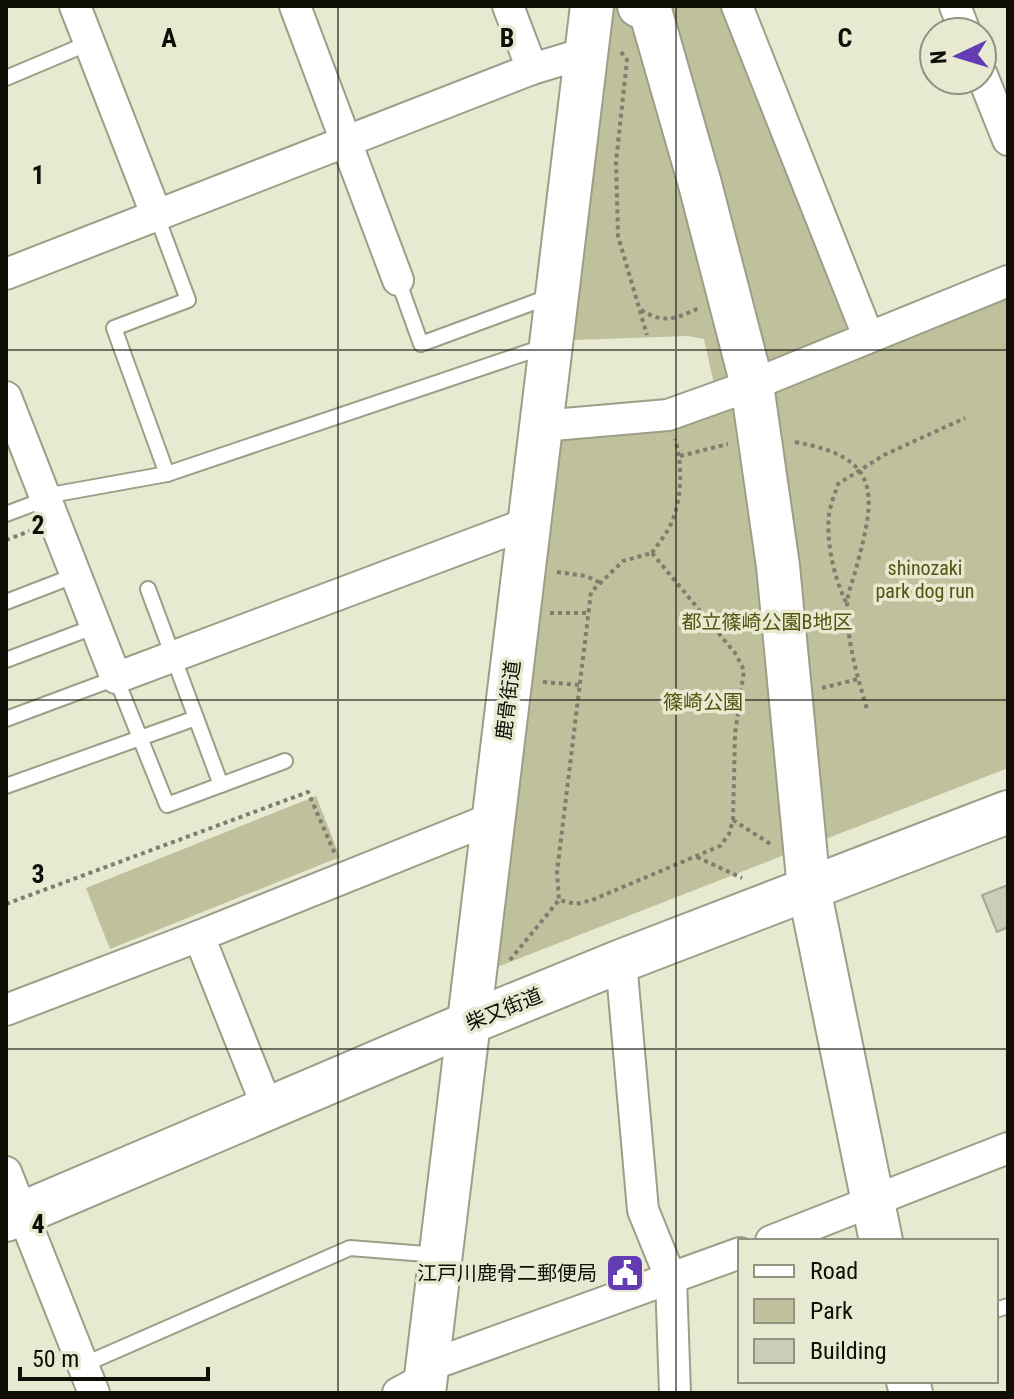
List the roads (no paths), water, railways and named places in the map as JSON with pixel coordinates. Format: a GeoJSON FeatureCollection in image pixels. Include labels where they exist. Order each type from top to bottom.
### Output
{"type":"FeatureCollection","features":[{"type":"Feature","properties":{"kind":"street"},"geometry":{"type":"LineString","coordinates":[[75,6],[156,214]]}},
{"type":"Feature","properties":{"kind":"street"},"geometry":{"type":"LineString","coordinates":[[295,6],[398,280]]}},
{"type":"Feature","properties":{"kind":"street"},"geometry":{"type":"LineString","coordinates":[[508,6],[532,69]]}},
{"type":"Feature","properties":{"kind":"street","name":"鹿骨街道"},"geometry":{"type":"LineString","coordinates":[[419,1382],[442,1256],[592,6]]}},
{"type":"Feature","properties":{"kind":"street"},"geometry":{"type":"LineString","coordinates":[[737,6],[868,336]]}},
{"type":"Feature","properties":{"kind":"street"},"geometry":{"type":"LineString","coordinates":[[650,7],[752,385],[748,442],[778,566],[809,889],[877,1222]]}},
{"type":"Feature","properties":{"kind":"street"},"geometry":{"type":"LineString","coordinates":[[6,274],[532,69],[584,57]]}},
{"type":"Feature","properties":{"kind":"street"},"geometry":{"type":"LineString","coordinates":[[990,96],[1008,140]]}},
{"type":"Feature","properties":{"kind":"street"},"geometry":{"type":"LineString","coordinates":[[541,426],[668,415],[752,385],[1008,281]]}},
{"type":"Feature","properties":{"kind":"street"},"geometry":{"type":"LineString","coordinates":[[6,397],[116,678],[531,522]]}},
{"type":"Feature","properties":{"kind":"street","name":"柴又街道"},"geometry":{"type":"LineString","coordinates":[[14,1217],[621,961],[1008,812]]}},
{"type":"Feature","properties":{"kind":"street"},"geometry":{"type":"LineString","coordinates":[[6,1010],[493,818]]}},
{"type":"Feature","properties":{"kind":"street"},"geometry":{"type":"LineString","coordinates":[[199,936],[268,1109]]}},
{"type":"Feature","properties":{"kind":"street"},"geometry":{"type":"LineString","coordinates":[[621,961],[643,1210],[671,1279],[675,1393]]}},
{"type":"Feature","properties":{"kind":"street"},"geometry":{"type":"LineString","coordinates":[[782,1239],[877,1222],[1008,1148]]}},
{"type":"Feature","properties":{"kind":"street"},"geometry":{"type":"LineString","coordinates":[[6,1172],[14,1217],[94,1393]]}},
{"type":"Feature","properties":{"kind":"street"},"geometry":{"type":"LineString","coordinates":[[419,1382],[738,1254]]}},
{"type":"Feature","properties":{"kind":"lane"},"geometry":{"type":"LineString","coordinates":[[6,78],[89,43]]}},
{"type":"Feature","properties":{"kind":"lane"},"geometry":{"type":"LineString","coordinates":[[156,214],[188,300],[114,328],[167,474]]}},
{"type":"Feature","properties":{"kind":"lane"},"geometry":{"type":"LineString","coordinates":[[398,280],[421,344],[555,295]]}},
{"type":"Feature","properties":{"kind":"lane"},"geometry":{"type":"LineString","coordinates":[[6,514],[46,497],[167,474],[549,345]]}},
{"type":"Feature","properties":{"kind":"lane"},"geometry":{"type":"LineString","coordinates":[[6,602],[76,575]]}},
{"type":"Feature","properties":{"kind":"lane"},"geometry":{"type":"LineString","coordinates":[[148,589],[221,785]]}},
{"type":"Feature","properties":{"kind":"lane"},"geometry":{"type":"LineString","coordinates":[[6,660],[96,626]]}},
{"type":"Feature","properties":{"kind":"lane"},"geometry":{"type":"LineString","coordinates":[[6,719],[116,678],[167,805],[285,761]]}},
{"type":"Feature","properties":{"kind":"lane"},"geometry":{"type":"LineString","coordinates":[[6,786],[196,718]]}},
{"type":"Feature","properties":{"kind":"lane"},"geometry":{"type":"LineString","coordinates":[[83,1365],[350,1248],[442,1256]]}},
{"type":"Feature","properties":{"kind":"place","name":"江戸川鹿骨二郵便局"},"geometry":{"type":"Point","coordinates":[625,1273]}},
{"type":"Feature","properties":{"kind":"park label","name":"shinozaki park dog run"},"geometry":{"type":"Point","coordinates":[925,580]}},
{"type":"Feature","properties":{"kind":"park label","name":"都立篠崎公園B地区"},"geometry":{"type":"Point","coordinates":[767,622]}},
{"type":"Feature","properties":{"kind":"park label","name":"篠崎公園"},"geometry":{"type":"Point","coordinates":[703,702]}}]}
